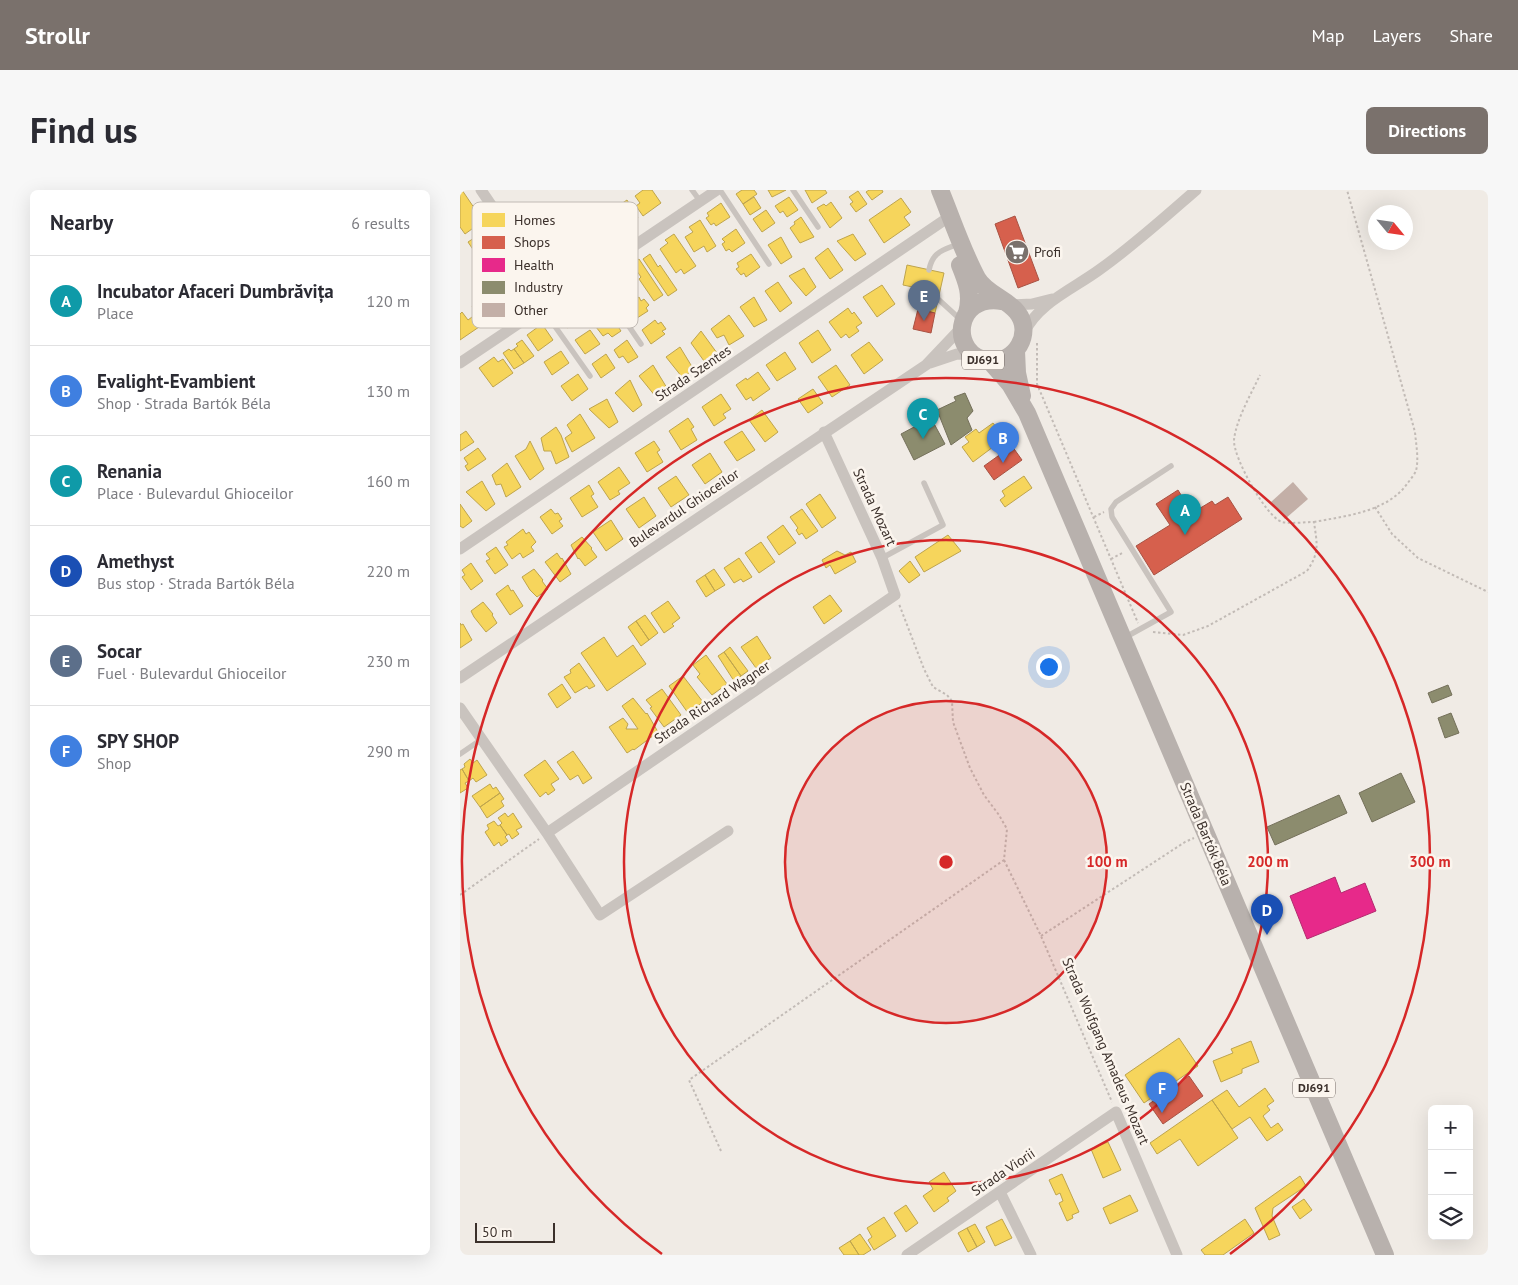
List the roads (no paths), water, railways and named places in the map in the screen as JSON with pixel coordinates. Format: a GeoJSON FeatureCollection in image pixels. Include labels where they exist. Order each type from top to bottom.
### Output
{"type":"FeatureCollection","features":[{"type":"Feature","properties":{"kind":"main road","name":"DJ691"},"geometry":{"type":"LineString","coordinates":[[930,190],[951,233],[979,281],[1018,313],[1030,339],[1021,343],[1016,351],[1000,361],[982,360],[966,347],[962,338],[970,295],[951,233],[940,190]]}},
{"type":"Feature","properties":{"kind":"main road"},"geometry":{"type":"LineString","coordinates":[[964,321],[974,306],[983,301],[992,299],[1006,303]]}},
{"type":"Feature","properties":{"kind":"main road","name":"Strada Bartók Béla"},"geometry":{"type":"LineString","coordinates":[[1016,351],[1018,379],[1027,413]]}},
{"type":"Feature","properties":{"kind":"main road","name":"Strada Bartók Béla"},"geometry":{"type":"LineString","coordinates":[[990,361],[1017,393],[1027,413],[1385,1255]]}},
{"type":"Feature","properties":{"kind":"street"},"geometry":{"type":"LineString","coordinates":[[481,190],[489,202]]}},
{"type":"Feature","properties":{"kind":"street"},"geometry":{"type":"LineString","coordinates":[[638,243],[718,190]]}},
{"type":"Feature","properties":{"kind":"street"},"geometry":{"type":"LineString","coordinates":[[1030,339],[1028,325],[1056,297],[1099,270],[1161,221],[1196,190]]}},
{"type":"Feature","properties":{"kind":"street","name":"Strada Szentes"},"geometry":{"type":"LineString","coordinates":[[460,549],[951,233]]}},
{"type":"Feature","properties":{"kind":"street"},"geometry":{"type":"LineString","coordinates":[[1006,303],[1032,304],[1056,297]]}},
{"type":"Feature","properties":{"kind":"street","name":"Bulevardul Ghioceilor"},"geometry":{"type":"LineString","coordinates":[[926,365],[964,321]]}},
{"type":"Feature","properties":{"kind":"street"},"geometry":{"type":"LineString","coordinates":[[460,363],[512,328]]}},
{"type":"Feature","properties":{"kind":"street","name":"Bulevardul Ghioceilor"},"geometry":{"type":"LineString","coordinates":[[460,678],[926,365],[957,354],[973,354]]}},
{"type":"Feature","properties":{"kind":"street","name":"Strada Mozart"},"geometry":{"type":"LineString","coordinates":[[824,432],[882,558],[895,595]]}},
{"type":"Feature","properties":{"kind":"street","name":"Strada Richard Wagner"},"geometry":{"type":"LineString","coordinates":[[546,833],[895,595]]}},
{"type":"Feature","properties":{"kind":"street"},"geometry":{"type":"LineString","coordinates":[[460,708],[600,915],[728,831]]}},
{"type":"Feature","properties":{"kind":"street","name":"Strada Viorii"},"geometry":{"type":"LineString","coordinates":[[907,1255],[1116,1112]]}},
{"type":"Feature","properties":{"kind":"street","name":"Strada Wolfgang Amadeus Mozart"},"geometry":{"type":"LineString","coordinates":[[1116,1112],[1177,1255]]}},
{"type":"Feature","properties":{"kind":"street"},"geometry":{"type":"LineString","coordinates":[[1000,1192],[1031,1255]]}},
{"type":"Feature","properties":{"kind":"lane"},"geometry":{"type":"LineString","coordinates":[[692,190],[700,201]]}},
{"type":"Feature","properties":{"kind":"lane"},"geometry":{"type":"LineString","coordinates":[[718,190],[769,264]]}},
{"type":"Feature","properties":{"kind":"lane"},"geometry":{"type":"LineString","coordinates":[[793,190],[818,227]]}},
{"type":"Feature","properties":{"kind":"lane"},"geometry":{"type":"LineString","coordinates":[[929,270],[932,258],[951,233],[958,218],[955,209]]}},
{"type":"Feature","properties":{"kind":"lane"},"geometry":{"type":"LineString","coordinates":[[938,299],[964,321]]}},
{"type":"Feature","properties":{"kind":"lane"},"geometry":{"type":"LineString","coordinates":[[556,328],[590,376]]}},
{"type":"Feature","properties":{"kind":"lane"},"geometry":{"type":"LineString","coordinates":[[630,328],[641,344]]}},
{"type":"Feature","properties":{"kind":"lane"},"geometry":{"type":"LineString","coordinates":[[1122,639],[1170,612],[1112,517],[1111,509],[1116,502],[1171,466]]}},
{"type":"Feature","properties":{"kind":"lane"},"geometry":{"type":"LineString","coordinates":[[882,558],[943,525],[924,483]]}},
{"type":"Feature","properties":{"kind":"lane"},"geometry":{"type":"LineString","coordinates":[[460,754],[482,739]]}},
{"type":"Feature","properties":{"kind":"place","name":"Profi"},"geometry":{"type":"Point","coordinates":[1017,252]}},
{"type":"Feature","properties":{"kind":"place","name":"Socar"},"geometry":{"type":"Point","coordinates":[924,321]}},
{"type":"Feature","properties":{"kind":"place","name":"Renania"},"geometry":{"type":"Point","coordinates":[923,439]}},
{"type":"Feature","properties":{"kind":"place","name":"Evalight-Evambient"},"geometry":{"type":"Point","coordinates":[1003,463]}},
{"type":"Feature","properties":{"kind":"place","name":"Incubator Afaceri Dumbrăvița"},"geometry":{"type":"Point","coordinates":[1185,535]}},
{"type":"Feature","properties":{"kind":"place","name":"Amethyst"},"geometry":{"type":"Point","coordinates":[1267,935]}},
{"type":"Feature","properties":{"kind":"place","name":"SPY SHOP"},"geometry":{"type":"Point","coordinates":[1162,1113]}}]}
